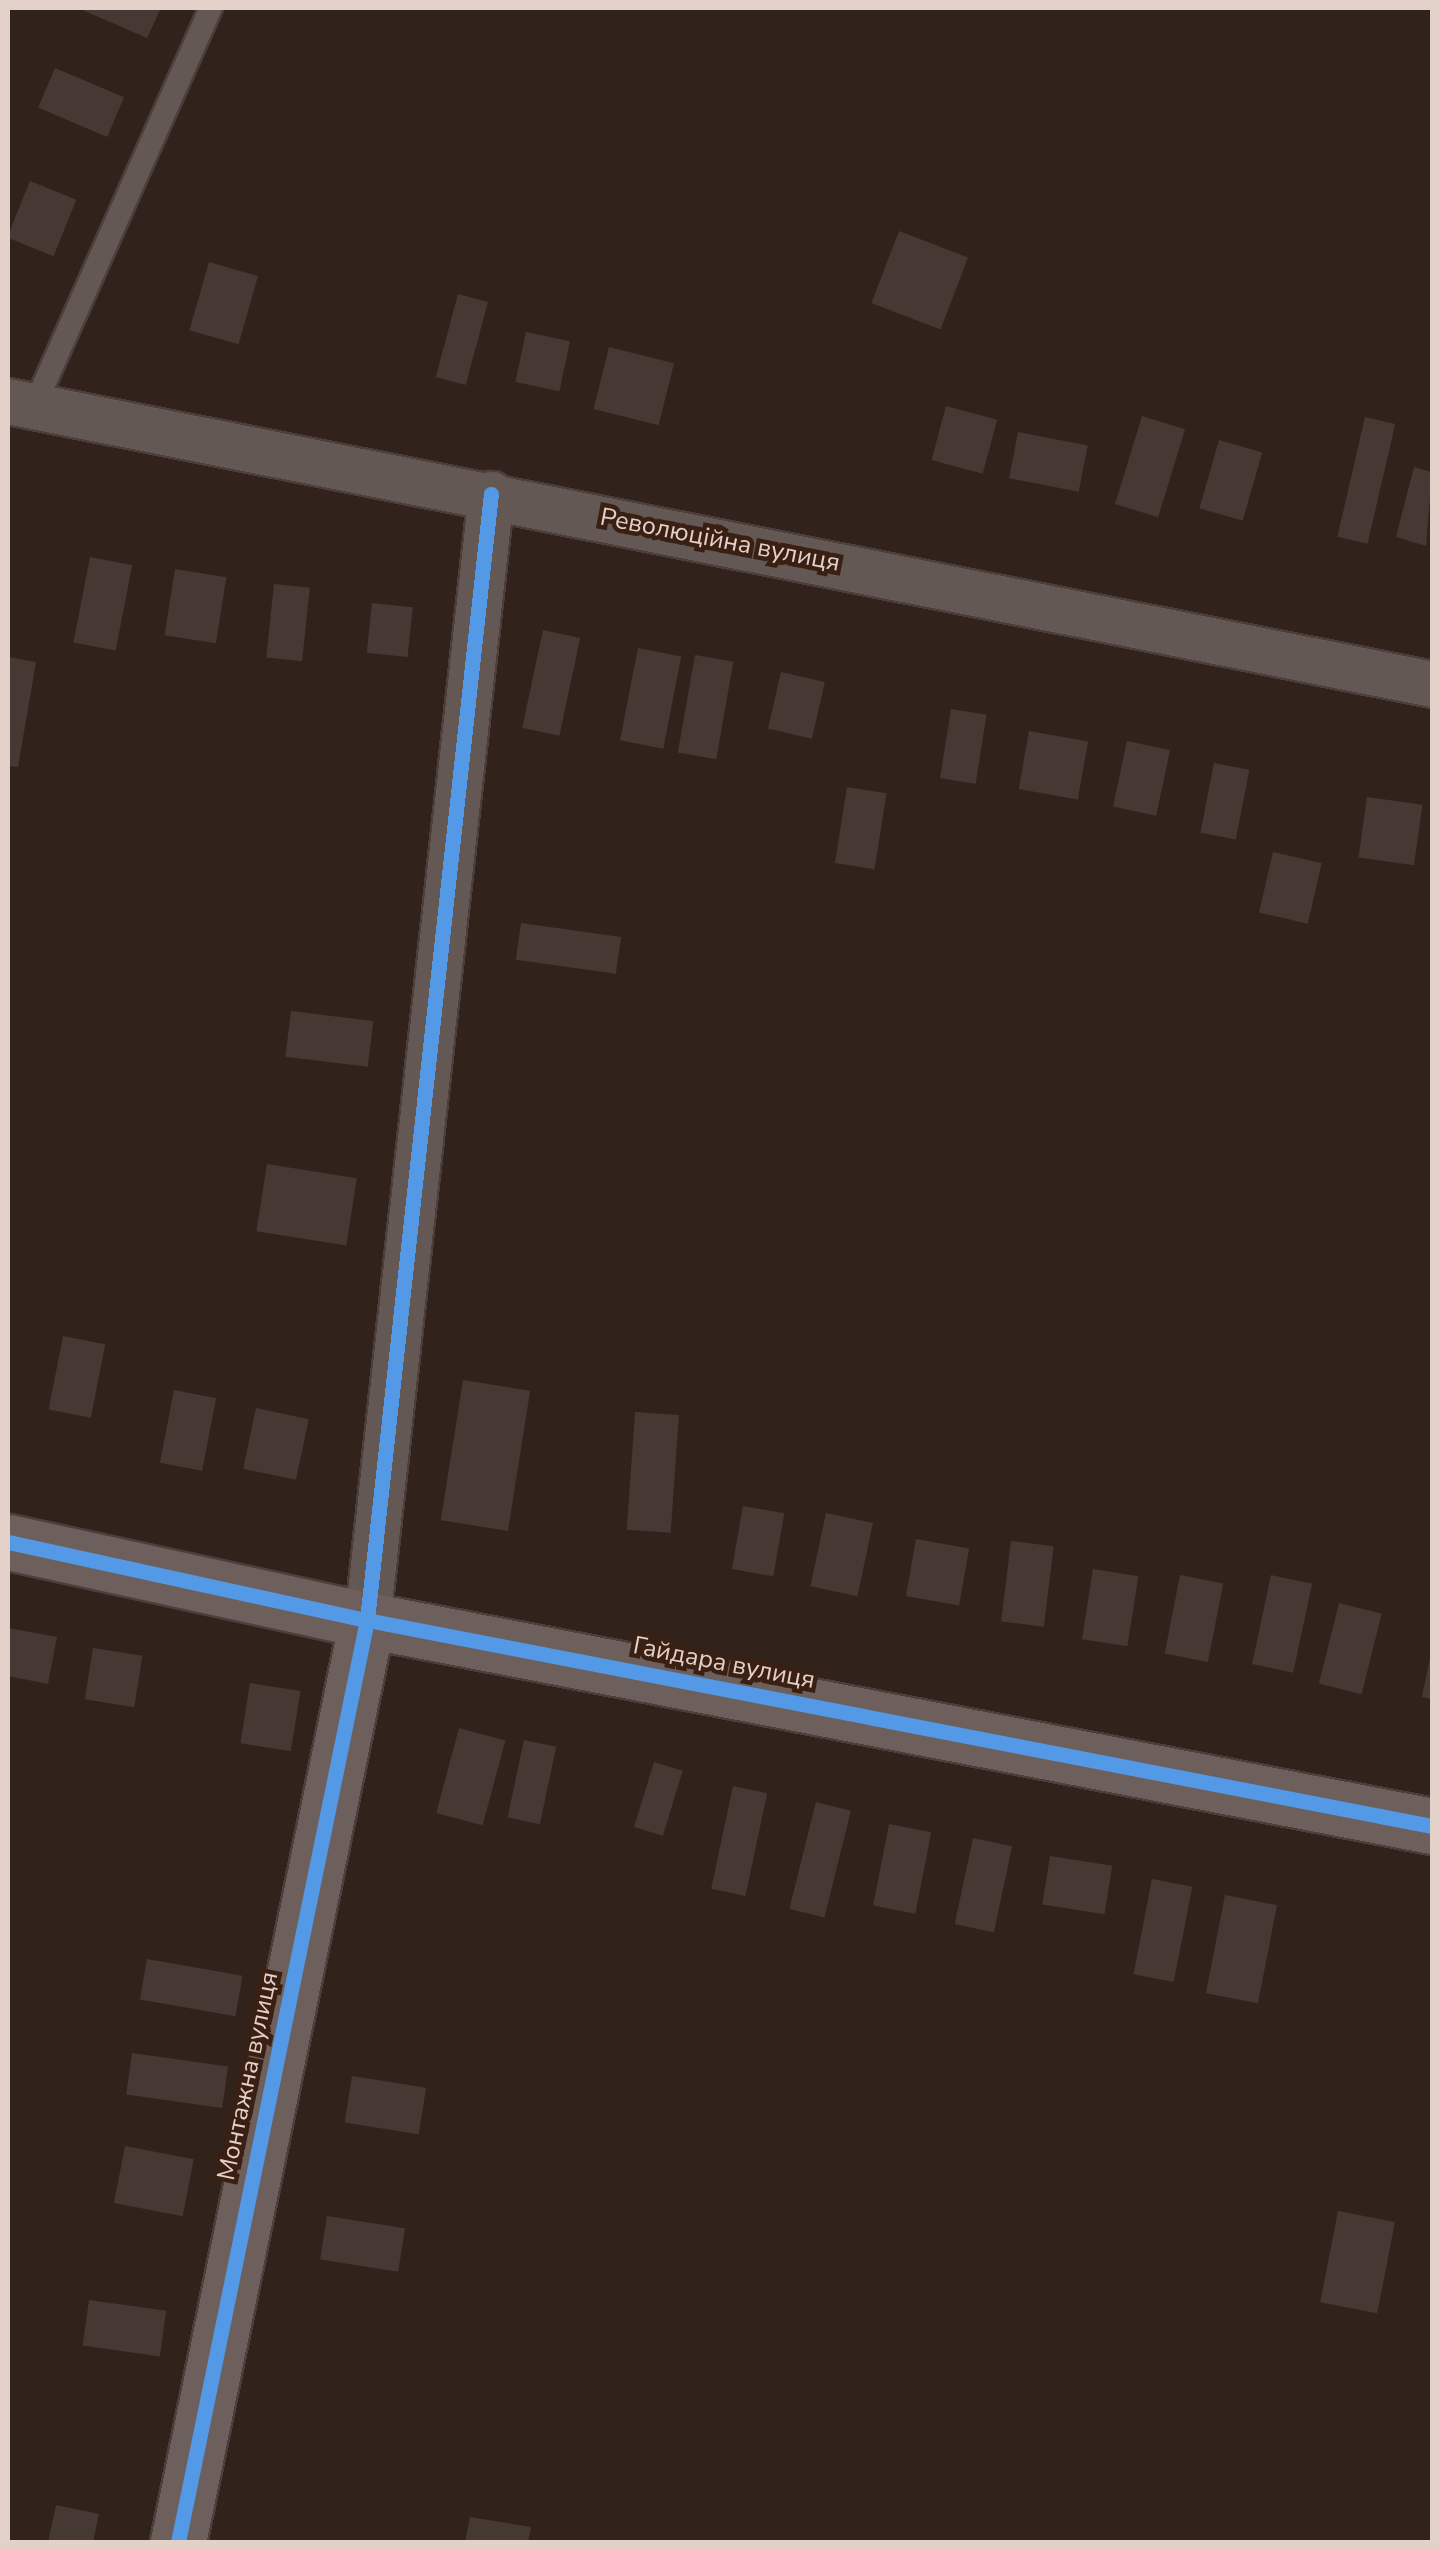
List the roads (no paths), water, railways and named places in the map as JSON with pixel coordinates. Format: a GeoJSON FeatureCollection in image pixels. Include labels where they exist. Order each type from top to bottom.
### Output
{"type":"FeatureCollection","features":[{"type":"Feature","properties":{"kind":"street","name":"Революційна вулиця"},"geometry":{"type":"LineString","coordinates":[[21,404],[490,494],[1432,684]]}},
{"type":"Feature","properties":{"kind":"street"},"geometry":{"type":"LineString","coordinates":[[367,1620],[490,494]]}},
{"type":"Feature","properties":{"kind":"street","name":"Гайдара вулиця"},"geometry":{"type":"LineString","coordinates":[[8,1542],[367,1620],[1432,1826]]}},
{"type":"Feature","properties":{"kind":"street","name":"Монтажна вулиця"},"geometry":{"type":"LineString","coordinates":[[178,2542],[367,1620]]}},
{"type":"Feature","properties":{"kind":"lane"},"geometry":{"type":"LineString","coordinates":[[21,404],[210,8]]}}]}
